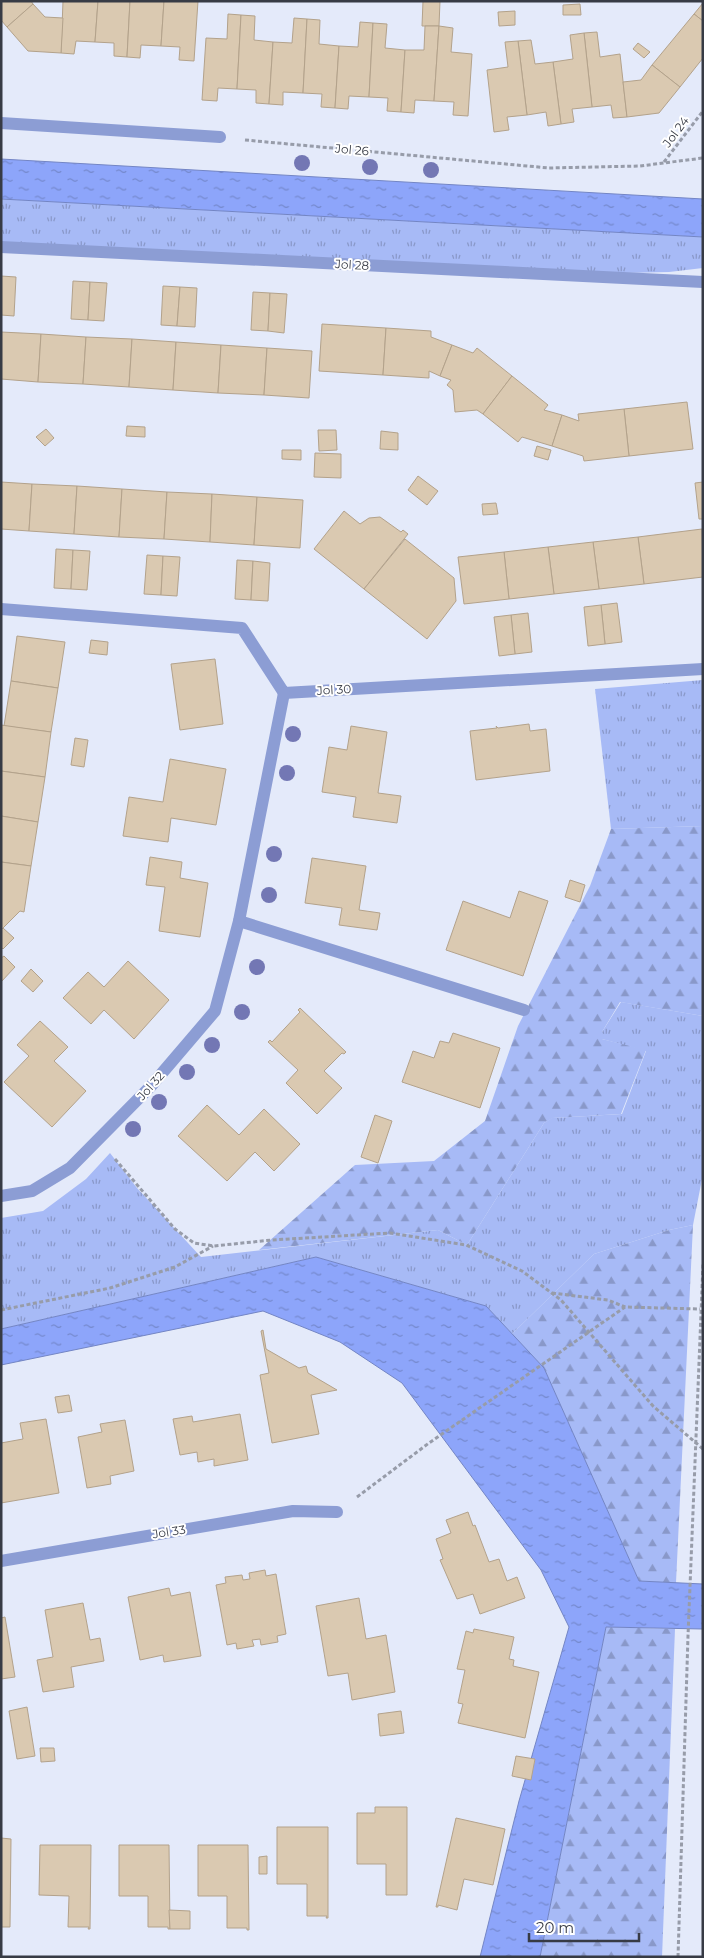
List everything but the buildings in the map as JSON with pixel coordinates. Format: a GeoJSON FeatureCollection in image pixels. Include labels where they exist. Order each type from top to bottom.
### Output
{"type":"FeatureCollection","features":[{"type":"Feature","properties":{"kind":"street"},"geometry":{"type":"LineString","coordinates":[[1,123],[220,137]]}},
{"type":"Feature","properties":{"kind":"street","name":"Jol 28"},"geometry":{"type":"LineString","coordinates":[[1,247],[703,282]]}},
{"type":"Feature","properties":{"kind":"street"},"geometry":{"type":"LineString","coordinates":[[1,609],[242,628],[284,693]]}},
{"type":"Feature","properties":{"kind":"street","name":"Jol 30"},"geometry":{"type":"LineString","coordinates":[[284,693],[703,669]]}},
{"type":"Feature","properties":{"kind":"street","name":"Jol 32"},"geometry":{"type":"LineString","coordinates":[[1,1196],[32,1191],[70,1168],[151,1086],[214,1011],[239,921],[284,693]]}},
{"type":"Feature","properties":{"kind":"street"},"geometry":{"type":"LineString","coordinates":[[239,921],[524,1010]]}},
{"type":"Feature","properties":{"kind":"street","name":"Jol 33"},"geometry":{"type":"LineString","coordinates":[[1,1561],[293,1512],[337,1512]]}},
{"type":"Feature","properties":{"kind":"path","name":"Jol 24"},"geometry":{"type":"LineString","coordinates":[[664,163],[703,111]]}},
{"type":"Feature","properties":{"kind":"path","name":"Jol 26"},"geometry":{"type":"LineString","coordinates":[[220,137],[549,168],[640,166],[703,158]]}},
{"type":"Feature","properties":{"kind":"path"},"geometry":{"type":"LineString","coordinates":[[99,1139],[175,1229],[194,1243],[214,1246],[272,1240],[390,1233],[466,1245],[522,1271],[561,1300],[653,1406],[703,1449]]}},
{"type":"Feature","properties":{"kind":"path"},"geometry":{"type":"LineString","coordinates":[[1,1310],[110,1288],[175,1267],[214,1246]]}},
{"type":"Feature","properties":{"kind":"path"},"geometry":{"type":"LineString","coordinates":[[678,1957],[688,1636],[703,1264]]}},
{"type":"Feature","properties":{"kind":"path"},"geometry":{"type":"LineString","coordinates":[[551,1293],[608,1300],[625,1307],[700,1309]]}},
{"type":"Feature","properties":{"kind":"path"},"geometry":{"type":"LineString","coordinates":[[337,1512],[429,1443],[625,1307]]}},
{"type":"Feature","properties":{"kind":"green space"},"geometry":{"type":"Polygon","coordinates":[[[1,199],[703,237],[703,268],[669,272],[580,274],[1,244],[1,199]]]}},
{"type":"Feature","properties":{"kind":"green space"},"geometry":{"type":"Polygon","coordinates":[[[703,680],[703,826],[611,829],[595,689],[703,680]]]}},
{"type":"Feature","properties":{"kind":"green space"},"geometry":{"type":"Polygon","coordinates":[[[703,826],[703,1016],[620,1002],[602,1032],[602,1039],[646,1050],[621,1114],[553,1118],[544,1123],[467,1245],[438,1230],[259,1250],[355,1165],[434,1161],[485,1121],[518,1026],[590,886],[611,829],[703,826]]]}},
{"type":"Feature","properties":{"kind":"green space"},"geometry":{"type":"Polygon","coordinates":[[[621,1002],[703,1016],[703,1174],[693,1225],[669,1230],[594,1254],[512,1334],[486,1306],[316,1257],[1,1329],[1,1218],[43,1211],[86,1179],[110,1153],[137,1188],[201,1257],[438,1230],[467,1245],[544,1123],[552,1118],[622,1114],[646,1051],[602,1039],[602,1032],[621,1002]]]}},
{"type":"Feature","properties":{"kind":"green space"},"geometry":{"type":"Polygon","coordinates":[[[693,1225],[676,1583],[639,1581],[544,1368],[512,1334],[594,1254],[669,1230],[693,1225]]]}},
{"type":"Feature","properties":{"kind":"green space"},"geometry":{"type":"Polygon","coordinates":[[[606,1627],[675,1629],[662,1957],[540,1957],[606,1627]]]}},
{"type":"Feature","properties":{"kind":"water"},"geometry":{"type":"Polygon","coordinates":[[[1,159],[703,199],[703,237],[1,199],[1,159]]]}},
{"type":"Feature","properties":{"kind":"water"},"geometry":{"type":"Polygon","coordinates":[[[316,1257],[486,1306],[544,1368],[639,1581],[703,1584],[703,1629],[606,1627],[540,1957],[480,1957],[519,1801],[569,1627],[541,1570],[402,1383],[340,1342],[263,1311],[1,1365],[1,1329],[316,1257]]]}}]}
